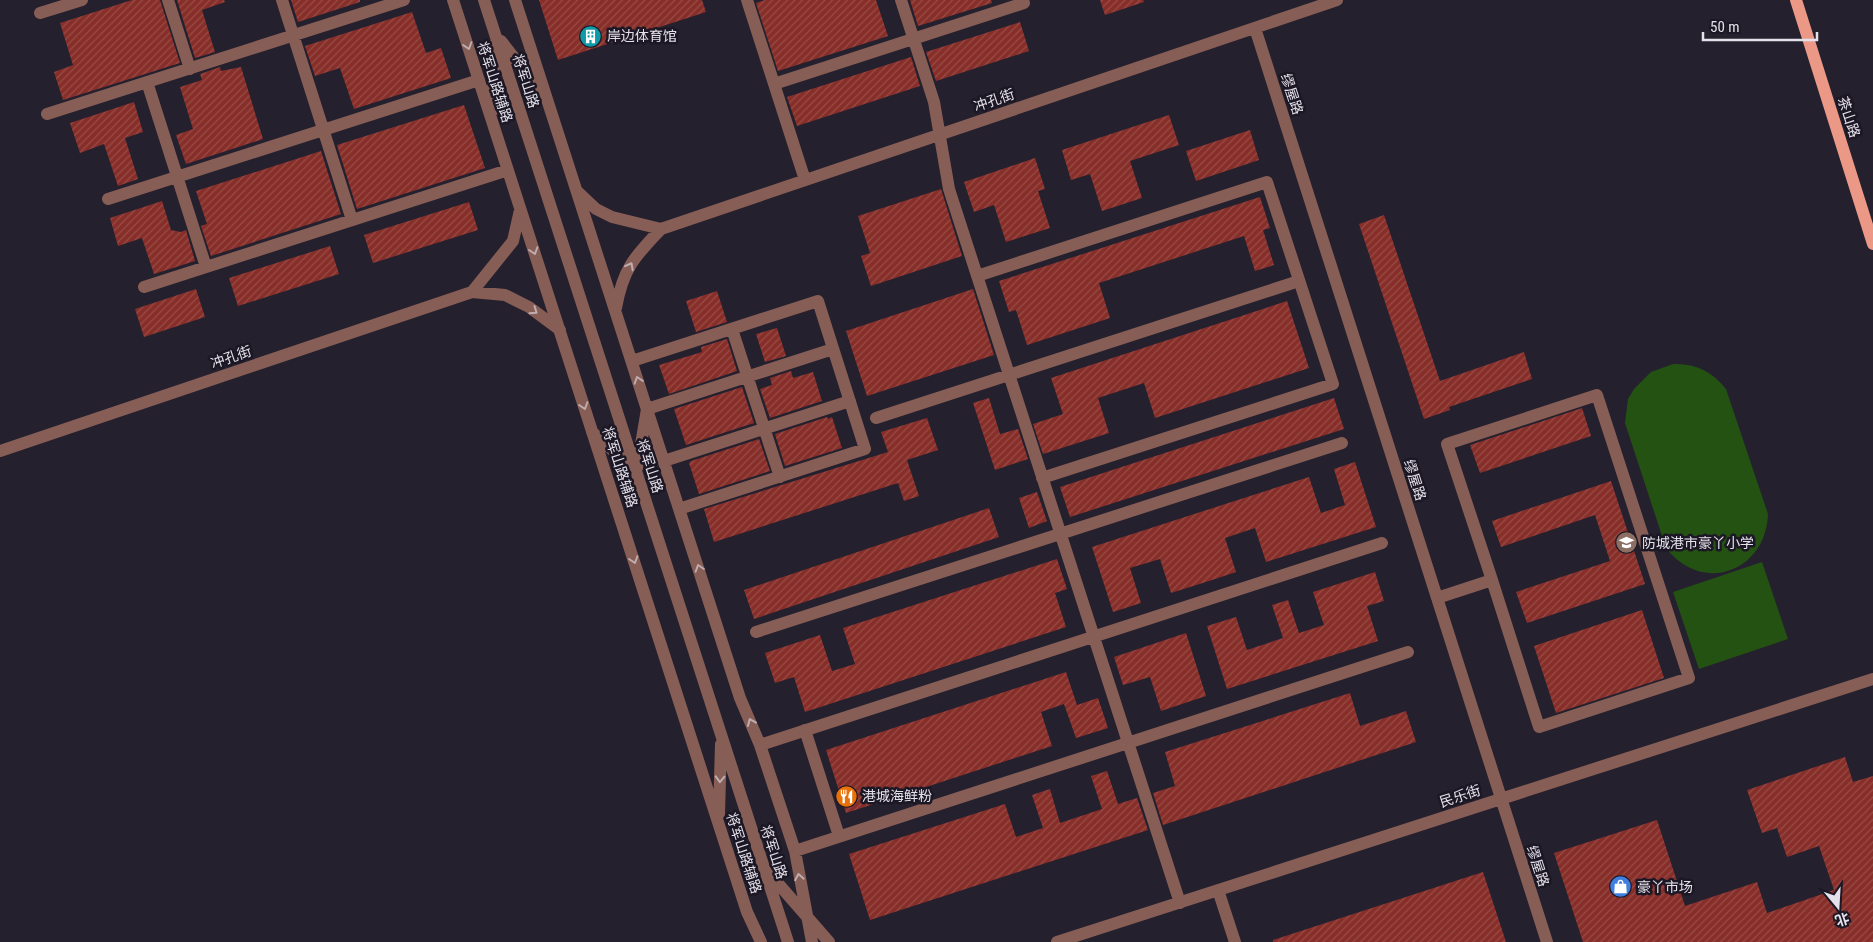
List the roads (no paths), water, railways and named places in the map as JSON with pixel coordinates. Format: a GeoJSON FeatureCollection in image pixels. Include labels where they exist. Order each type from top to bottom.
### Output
{"type":"FeatureCollection","features":[{"type":"Feature","properties":{"kind":"main road","name":"茶山路"},"geometry":{"type":"LineString","coordinates":[[1796,0],[1873,244]]}},
{"type":"Feature","properties":{"kind":"street"},"geometry":{"type":"LineString","coordinates":[[40,14],[82,0]]}},
{"type":"Feature","properties":{"kind":"street"},"geometry":{"type":"LineString","coordinates":[[168,0],[190,69]]}},
{"type":"Feature","properties":{"kind":"street"},"geometry":{"type":"LineString","coordinates":[[282,0],[352,220]]}},
{"type":"Feature","properties":{"kind":"street"},"geometry":{"type":"LineString","coordinates":[[47,114],[404,0]]}},
{"type":"Feature","properties":{"kind":"street","name":"将军山路辅路"},"geometry":{"type":"LineString","coordinates":[[453,0],[718,824],[747,912],[761,942]]}},
{"type":"Feature","properties":{"kind":"street","name":"将军山路"},"geometry":{"type":"LineString","coordinates":[[484,0],[788,942]]}},
{"type":"Feature","properties":{"kind":"street"},"geometry":{"type":"LineString","coordinates":[[515,0],[740,698],[760,745],[795,851],[812,942]]}},
{"type":"Feature","properties":{"kind":"street"},"geometry":{"type":"LineString","coordinates":[[747,0],[805,180]]}},
{"type":"Feature","properties":{"kind":"street"},"geometry":{"type":"LineString","coordinates":[[901,0],[934,102],[949,189],[1180,902]]}},
{"type":"Feature","properties":{"kind":"street","name":"冲孔街"},"geometry":{"type":"LineString","coordinates":[[616,311],[620,284],[635,256],[661,229],[1337,0]]}},
{"type":"Feature","properties":{"kind":"street"},"geometry":{"type":"LineString","coordinates":[[774,84],[1024,3]]}},
{"type":"Feature","properties":{"kind":"street","name":"缪屋路"},"geometry":{"type":"LineString","coordinates":[[1255,28],[1547,942]]}},
{"type":"Feature","properties":{"kind":"street"},"geometry":{"type":"LineString","coordinates":[[495,33],[548,102]]}},
{"type":"Feature","properties":{"kind":"street"},"geometry":{"type":"LineString","coordinates":[[492,120],[495,33]]}},
{"type":"Feature","properties":{"kind":"street"},"geometry":{"type":"LineString","coordinates":[[108,199],[479,80]]}},
{"type":"Feature","properties":{"kind":"street"},"geometry":{"type":"LineString","coordinates":[[147,82],[206,267]]}},
{"type":"Feature","properties":{"kind":"street"},"geometry":{"type":"LineString","coordinates":[[144,287],[508,170]]}},
{"type":"Feature","properties":{"kind":"street"},"geometry":{"type":"LineString","coordinates":[[977,276],[1267,182],[1333,384],[1042,478]]}},
{"type":"Feature","properties":{"kind":"street"},"geometry":{"type":"LineString","coordinates":[[577,190],[596,209],[612,217],[661,229]]}},
{"type":"Feature","properties":{"kind":"street"},"geometry":{"type":"LineString","coordinates":[[472,292],[513,241],[520,208]]}},
{"type":"Feature","properties":{"kind":"street"},"geometry":{"type":"LineString","coordinates":[[876,418],[1299,281]]}},
{"type":"Feature","properties":{"kind":"street","name":"冲孔街"},"geometry":{"type":"LineString","coordinates":[[0,451],[472,292],[505,296],[529,307],[560,330]]}},
{"type":"Feature","properties":{"kind":"street"},"geometry":{"type":"LineString","coordinates":[[632,361],[818,301],[850,401],[865,449],[679,509]]}},
{"type":"Feature","properties":{"kind":"street"},"geometry":{"type":"LineString","coordinates":[[732,329],[780,477]]}},
{"type":"Feature","properties":{"kind":"street"},"geometry":{"type":"LineString","coordinates":[[647,409],[833,349]]}},
{"type":"Feature","properties":{"kind":"street"},"geometry":{"type":"LineString","coordinates":[[1597,395],[1689,678],[1539,726],[1492,580],[1447,444],[1597,395]]}},
{"type":"Feature","properties":{"kind":"street"},"geometry":{"type":"LineString","coordinates":[[664,461],[850,401]]}},
{"type":"Feature","properties":{"kind":"street"},"geometry":{"type":"LineString","coordinates":[[636,471],[647,409]]}},
{"type":"Feature","properties":{"kind":"street"},"geometry":{"type":"LineString","coordinates":[[592,432],[636,471]]}},
{"type":"Feature","properties":{"kind":"street"},"geometry":{"type":"LineString","coordinates":[[756,632],[1342,443]]}},
{"type":"Feature","properties":{"kind":"street"},"geometry":{"type":"LineString","coordinates":[[760,745],[1382,543]]}},
{"type":"Feature","properties":{"kind":"street"},"geometry":{"type":"LineString","coordinates":[[1437,598],[1492,580]]}},
{"type":"Feature","properties":{"kind":"street"},"geometry":{"type":"LineString","coordinates":[[795,851],[1408,652]]}},
{"type":"Feature","properties":{"kind":"street","name":"民乐街"},"geometry":{"type":"LineString","coordinates":[[1057,942],[1873,680]]}},
{"type":"Feature","properties":{"kind":"street"},"geometry":{"type":"LineString","coordinates":[[805,730],[839,836]]}},
{"type":"Feature","properties":{"kind":"street"},"geometry":{"type":"LineString","coordinates":[[718,824],[721,734]]}},
{"type":"Feature","properties":{"kind":"street"},"geometry":{"type":"LineString","coordinates":[[763,867],[829,942]]}},
{"type":"Feature","properties":{"kind":"street"},"geometry":{"type":"LineString","coordinates":[[1218,890],[1235,942]]}},
{"type":"Feature","properties":{"kind":"street"},"geometry":{"type":"LineString","coordinates":[[747,912],[750,942]]}},
{"type":"Feature","properties":{"kind":"place","name":"岸边体育馆"},"geometry":{"type":"Point","coordinates":[591,36]}},
{"type":"Feature","properties":{"kind":"place","name":"防城港市豪丫小学"},"geometry":{"type":"Point","coordinates":[1626,543]}},
{"type":"Feature","properties":{"kind":"place","name":"港城海鲜粉"},"geometry":{"type":"Point","coordinates":[846,796]}},
{"type":"Feature","properties":{"kind":"place","name":"豪丫市场"},"geometry":{"type":"Point","coordinates":[1621,887]}}]}
